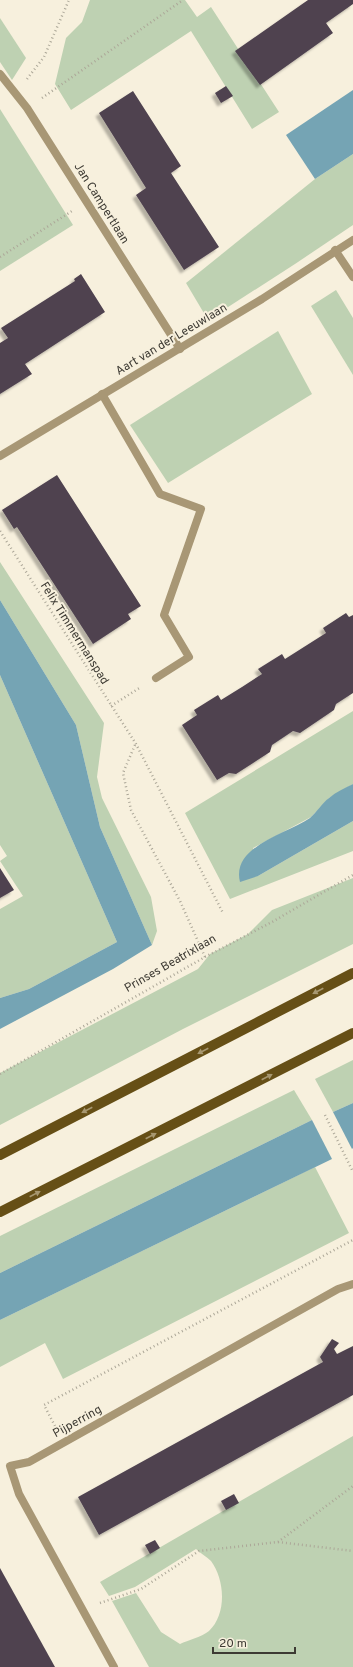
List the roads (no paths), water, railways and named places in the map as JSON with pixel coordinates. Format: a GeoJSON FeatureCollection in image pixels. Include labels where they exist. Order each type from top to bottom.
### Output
{"type":"FeatureCollection","features":[{"type":"Feature","properties":{"kind":"main road"},"geometry":{"type":"LineString","coordinates":[[0,1155],[353,973]]}},
{"type":"Feature","properties":{"kind":"main road"},"geometry":{"type":"LineString","coordinates":[[0,1212],[353,1033]]}},
{"type":"Feature","properties":{"kind":"street","name":"Jan Campertlaan"},"geometry":{"type":"LineString","coordinates":[[0,74],[15,95],[27,108],[180,349]]}},
{"type":"Feature","properties":{"kind":"street","name":"Aart van der Leeuwlaan"},"geometry":{"type":"LineString","coordinates":[[0,456],[262,299],[353,240]]}},
{"type":"Feature","properties":{"kind":"street"},"geometry":{"type":"LineString","coordinates":[[336,250],[353,278]]}},
{"type":"Feature","properties":{"kind":"street"},"geometry":{"type":"LineString","coordinates":[[102,394],[160,494],[200,510],[164,615],[189,657],[156,678]]}},
{"type":"Feature","properties":{"kind":"street","name":"Pijperring"},"geometry":{"type":"LineString","coordinates":[[114,1667],[19,1494],[10,1466],[29,1462],[338,1289],[353,1284]]}},
{"type":"Feature","properties":{"kind":"water"},"geometry":{"type":"Polygon","coordinates":[[[353,90],[353,154],[315,179],[286,135],[353,90]]]}},
{"type":"Feature","properties":{"kind":"water"},"geometry":{"type":"Polygon","coordinates":[[[0,600],[76,725],[100,827],[152,945],[113,969],[0,1029],[0,998],[29,989],[117,942],[0,675],[0,600]]]}},
{"type":"Feature","properties":{"kind":"water"},"geometry":{"type":"Polygon","coordinates":[[[353,784],[353,821],[258,876],[240,882],[239,870],[244,859],[252,850],[263,842],[310,818],[324,802],[341,790],[353,784]]]}},
{"type":"Feature","properties":{"kind":"water"},"geometry":{"type":"Polygon","coordinates":[[[353,1103],[353,1148],[352,1149],[333,1112],[353,1103]]]}},
{"type":"Feature","properties":{"kind":"water"},"geometry":{"type":"Polygon","coordinates":[[[312,1120],[332,1159],[0,1320],[0,1273],[312,1120]]]}}]}
